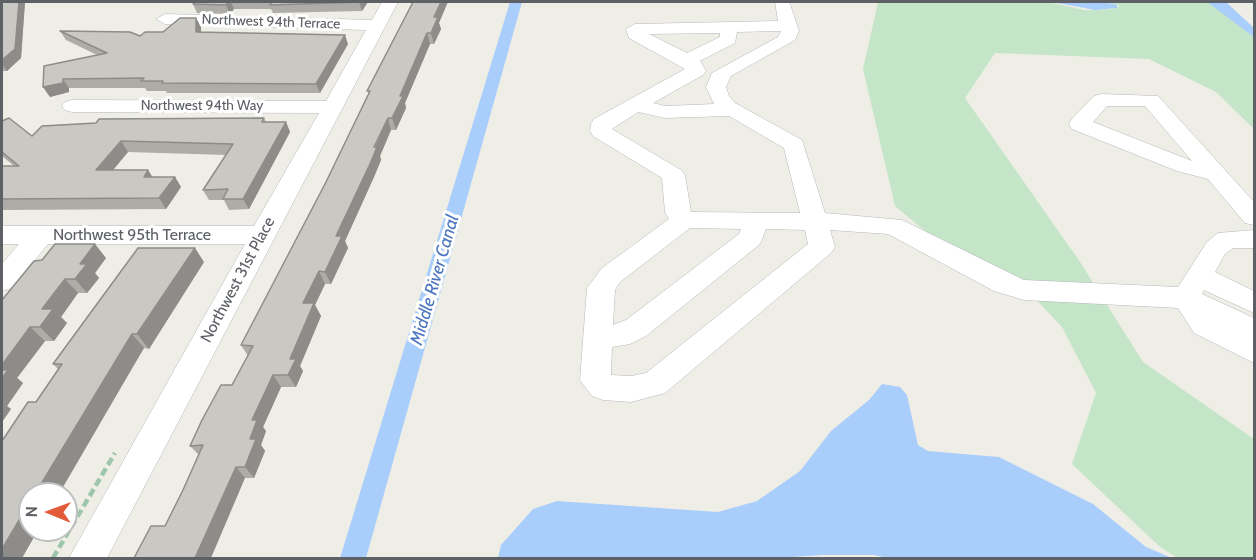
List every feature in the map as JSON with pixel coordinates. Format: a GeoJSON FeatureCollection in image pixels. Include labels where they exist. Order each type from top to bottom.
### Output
{"type":"FeatureCollection","features":[{"type":"Feature","properties":{"kind":"street","name":"Northwest 31st Place"},"geometry":{"type":"LineString","coordinates":[[87,558],[390,2]]}},
{"type":"Feature","properties":{"kind":"street"},"geometry":{"type":"LineString","coordinates":[[720,76],[692,65],[635,34],[635,29],[728,27],[785,15],[790,31],[786,40],[720,76],[716,87],[719,99],[732,110],[794,145],[816,223],[822,247],[654,384],[631,389],[603,387],[596,380],[601,288],[611,275],[684,220],[816,223],[851,222],[893,226],[1004,284],[1024,290],[1193,287],[1254,303]]}},
{"type":"Feature","properties":{"kind":"street","name":"Northwest 94th Terrace"},"geometry":{"type":"LineString","coordinates":[[165,19],[259,20],[300,25],[377,25]]}},
{"type":"Feature","properties":{"kind":"street"},"geometry":{"type":"LineString","coordinates":[[684,220],[677,212],[673,175],[601,131],[602,124],[638,103],[729,39],[728,27]]}},
{"type":"Feature","properties":{"kind":"street"},"geometry":{"type":"LineString","coordinates":[[1214,171],[1203,172],[1185,166],[1080,124],[1101,100],[1151,100],[1214,171],[1253,235],[1227,239],[1216,248],[1193,287],[1204,325],[1254,351]]}},
{"type":"Feature","properties":{"kind":"street"},"geometry":{"type":"LineString","coordinates":[[638,103],[650,110],[665,112],[732,110]]}},
{"type":"Feature","properties":{"kind":"street","name":"Northwest 94th Way"},"geometry":{"type":"LineString","coordinates":[[72,106],[331,107]]}},
{"type":"Feature","properties":{"kind":"street"},"geometry":{"type":"LineString","coordinates":[[598,336],[620,336],[636,328],[751,238],[755,221]]}},
{"type":"Feature","properties":{"kind":"street","name":"Northwest 95th Terrace"},"geometry":{"type":"LineString","coordinates":[[2,235],[262,235]]}},
{"type":"Feature","properties":{"kind":"street"},"geometry":{"type":"LineString","coordinates":[[2,281],[41,235]]}},
{"type":"Feature","properties":{"kind":"street"},"geometry":{"type":"LineString","coordinates":[[1193,287],[1254,331]]}},
{"type":"Feature","properties":{"kind":"path"},"geometry":{"type":"LineString","coordinates":[[53,558],[117,450]]}},
{"type":"Feature","properties":{"kind":"green space"},"geometry":{"type":"Polygon","coordinates":[[[878,2],[1048,2],[1084,10],[1113,9],[1120,6],[1106,2],[1210,2],[1254,34],[1254,129],[1216,92],[1149,59],[995,53],[965,98],[1080,262],[1143,362],[1254,439],[1254,558],[1177,558],[1159,546],[1072,464],[1096,393],[1062,327],[1014,276],[931,236],[895,206],[863,69],[878,2]]]}},
{"type":"Feature","properties":{"kind":"water"},"geometry":{"type":"Polygon","coordinates":[[[1052,2],[1105,2],[1117,5],[1117,8],[1095,10],[1052,2]]]}},
{"type":"Feature","properties":{"kind":"water"},"geometry":{"type":"Polygon","coordinates":[[[1207,2],[1226,2],[1254,28],[1254,37],[1207,2]]]}},
{"type":"Feature","properties":{"kind":"water"},"geometry":{"type":"Polygon","coordinates":[[[882,384],[900,387],[907,395],[918,445],[928,451],[999,457],[1093,504],[1146,547],[1172,558],[888,558],[874,555],[822,555],[778,558],[498,558],[501,545],[533,509],[557,501],[718,512],[757,501],[800,471],[831,431],[869,400],[882,384]]]}},
{"type":"Feature","properties":{"kind":"building"},"geometry":{"type":"Polygon","coordinates":[[[2,2],[19,2],[15,49],[2,60],[2,2]]]}},
{"type":"Feature","properties":{"kind":"building"},"geometry":{"type":"Polygon","coordinates":[[[195,2],[228,2],[226,5],[193,4],[195,2]]]}},
{"type":"Feature","properties":{"kind":"building"},"geometry":{"type":"Polygon","coordinates":[[[272,2],[360,2],[270,5],[272,2]]]}},
{"type":"Feature","properties":{"kind":"building"},"geometry":{"type":"Polygon","coordinates":[[[413,2],[441,2],[434,17],[438,17],[431,33],[427,33],[400,96],[403,96],[392,118],[388,118],[374,147],[377,147],[336,236],[342,236],[325,272],[319,271],[303,303],[314,303],[290,359],[296,359],[288,375],[273,375],[252,420],[257,420],[250,439],[256,439],[245,467],[236,467],[195,558],[134,558],[151,526],[165,526],[203,445],[190,446],[202,420],[221,385],[232,385],[253,346],[241,345],[326,182],[370,91],[367,91],[413,2]]]}},
{"type":"Feature","properties":{"kind":"building"},"geometry":{"type":"Polygon","coordinates":[[[180,18],[196,18],[196,32],[345,35],[316,84],[162,83],[163,81],[141,81],[144,78],[63,79],[63,83],[43,87],[44,66],[107,53],[60,31],[130,32],[140,36],[145,32],[163,32],[180,18]]]}},
{"type":"Feature","properties":{"kind":"building"},"geometry":{"type":"Polygon","coordinates":[[[9,118],[32,136],[42,126],[96,123],[99,119],[264,118],[262,122],[286,122],[243,199],[223,199],[228,189],[203,190],[233,144],[121,141],[96,170],[148,170],[144,177],[175,177],[159,198],[2,199],[2,166],[19,166],[2,152],[2,121],[9,118]]]}},
{"type":"Feature","properties":{"kind":"building"},"geometry":{"type":"Polygon","coordinates":[[[55,244],[95,244],[80,264],[87,264],[75,279],[65,279],[42,309],[53,309],[40,327],[30,327],[2,365],[2,300],[34,261],[42,260],[55,244]]]}},
{"type":"Feature","properties":{"kind":"building"},"geometry":{"type":"Polygon","coordinates":[[[138,248],[195,248],[137,334],[132,334],[42,482],[18,482],[18,522],[2,549],[2,441],[28,402],[36,402],[62,364],[53,364],[138,248]]]}},
{"type":"Feature","properties":{"kind":"building"},"geometry":{"type":"Polygon","coordinates":[[[2,370],[8,370],[2,378],[2,370]]]}},
{"type":"Feature","properties":{"kind":"waterway","name":"Middle River Canal"},"geometry":{"type":"LineString","coordinates":[[353,558],[516,2]]}}]}
